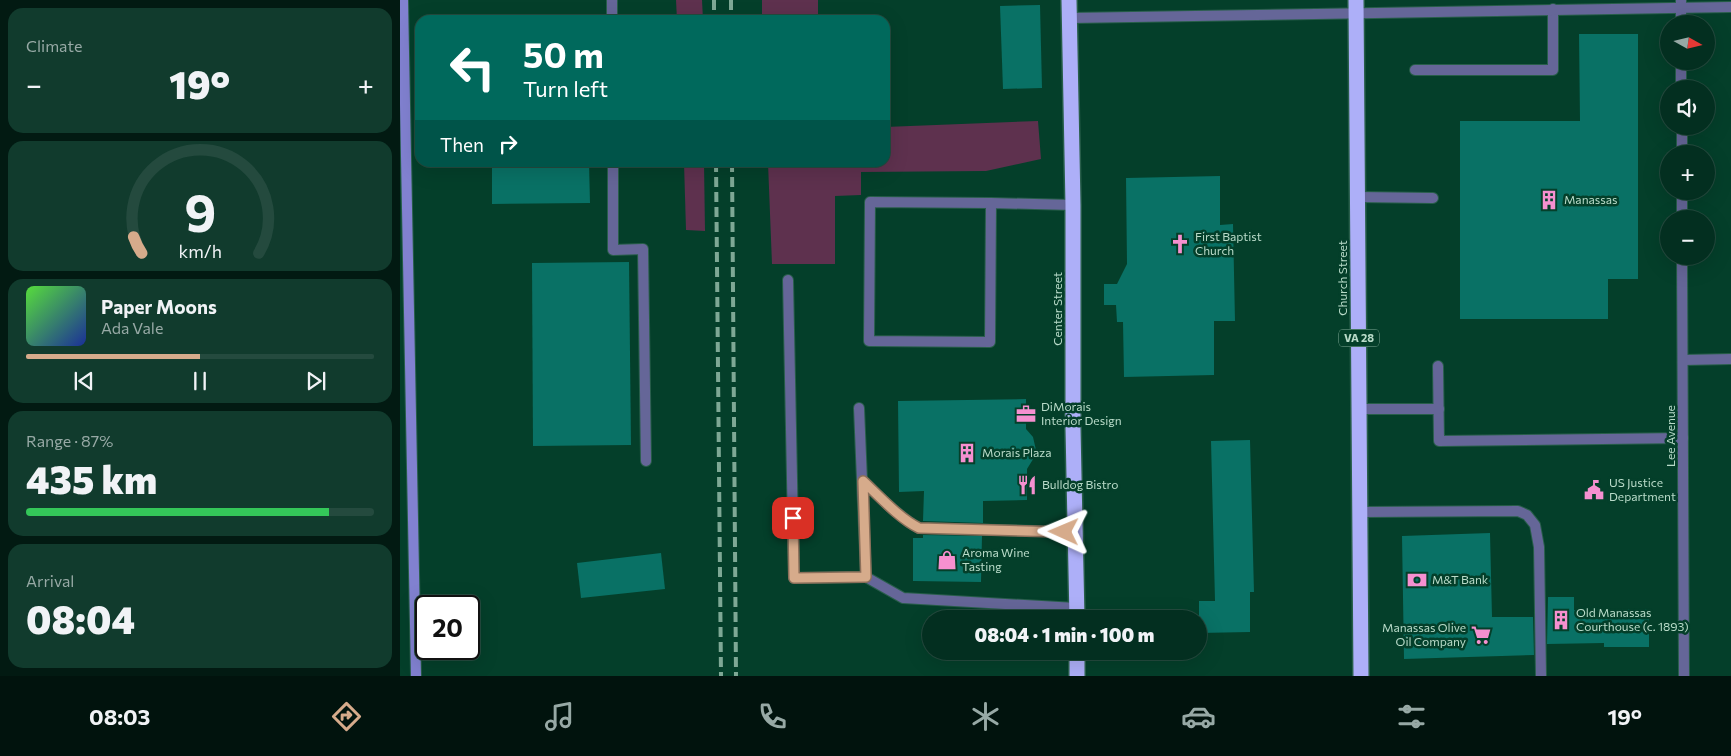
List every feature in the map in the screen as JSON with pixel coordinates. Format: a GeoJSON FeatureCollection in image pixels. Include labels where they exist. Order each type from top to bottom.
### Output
{"type":"FeatureCollection","features":[{"type":"Feature","properties":{"kind":"highway","name":"Center Street"},"geometry":{"type":"LineString","coordinates":[[1069,0],[1073,206],[1073,428],[1077,610]]}},
{"type":"Feature","properties":{"kind":"highway","name":"Church Street"},"geometry":{"type":"LineString","coordinates":[[1356,6],[1361,676]]}},
{"type":"Feature","properties":{"kind":"highway"},"geometry":{"type":"LineString","coordinates":[[1077,660],[1077,676]]}},
{"type":"Feature","properties":{"kind":"street"},"geometry":{"type":"LineString","coordinates":[[402,0],[404,331],[416,676]]}},
{"type":"Feature","properties":{"kind":"street"},"geometry":{"type":"LineString","coordinates":[[612,0],[612,15]]}},
{"type":"Feature","properties":{"kind":"street"},"geometry":{"type":"LineString","coordinates":[[1070,18],[1356,6],[1553,9],[1681,4],[1731,7]]}},
{"type":"Feature","properties":{"kind":"street"},"geometry":{"type":"LineString","coordinates":[[1415,70],[1553,70],[1553,9]]}},
{"type":"Feature","properties":{"kind":"street"},"geometry":{"type":"LineString","coordinates":[[613,167],[613,250],[643,249],[646,461]]}},
{"type":"Feature","properties":{"kind":"street"},"geometry":{"type":"LineString","coordinates":[[1357,197],[1433,198]]}},
{"type":"Feature","properties":{"kind":"street"},"geometry":{"type":"LineString","coordinates":[[991,203],[990,342],[869,341],[870,202],[991,203],[1073,206]]}},
{"type":"Feature","properties":{"kind":"street","name":"Lee Avenue"},"geometry":{"type":"LineString","coordinates":[[1682,265],[1684,676]]}},
{"type":"Feature","properties":{"kind":"street"},"geometry":{"type":"LineString","coordinates":[[788,280],[794,578],[866,577],[903,598],[1042,610]]}},
{"type":"Feature","properties":{"kind":"street"},"geometry":{"type":"LineString","coordinates":[[1683,360],[1731,359]]}},
{"type":"Feature","properties":{"kind":"street"},"geometry":{"type":"LineString","coordinates":[[1438,366],[1439,441],[1683,438]]}},
{"type":"Feature","properties":{"kind":"street"},"geometry":{"type":"LineString","coordinates":[[859,408],[866,577]]}},
{"type":"Feature","properties":{"kind":"street"},"geometry":{"type":"LineString","coordinates":[[1359,408],[1439,410]]}},
{"type":"Feature","properties":{"kind":"street"},"geometry":{"type":"LineString","coordinates":[[863,481],[908,522],[919,528],[1075,532]]}},
{"type":"Feature","properties":{"kind":"street"},"geometry":{"type":"LineString","coordinates":[[1360,512],[1518,511],[1527,515],[1535,525],[1538,536],[1541,676]]}},
{"type":"Feature","properties":{"kind":"shaded area"},"geometry":{"type":"Polygon","coordinates":[[[676,0],[702,0],[703,15],[677,15],[676,0]]]}},
{"type":"Feature","properties":{"kind":"shaded area"},"geometry":{"type":"Polygon","coordinates":[[[762,0],[818,0],[818,15],[762,15],[762,0]]]}},
{"type":"Feature","properties":{"kind":"shaded area"},"geometry":{"type":"Polygon","coordinates":[[[1038,121],[1041,159],[986,171],[861,172],[861,195],[835,196],[835,264],[772,264],[768,167],[890,167],[890,127],[1038,121]]]}},
{"type":"Feature","properties":{"kind":"shaded area"},"geometry":{"type":"Polygon","coordinates":[[[684,167],[704,167],[705,231],[686,230],[684,167]]]}},
{"type":"Feature","properties":{"kind":"building"},"geometry":{"type":"Polygon","coordinates":[[[1040,5],[1042,88],[1003,89],[1000,6],[1040,5]]]}},
{"type":"Feature","properties":{"kind":"building","name":"Manassas"},"geometry":{"type":"Polygon","coordinates":[[[1579,34],[1638,34],[1638,279],[1608,279],[1608,319],[1460,319],[1460,121],[1580,121],[1579,34]]]}},
{"type":"Feature","properties":{"kind":"building"},"geometry":{"type":"Polygon","coordinates":[[[492,167],[589,167],[590,203],[492,204],[492,167]]]}},
{"type":"Feature","properties":{"kind":"building","name":"First Baptist Church"},"geometry":{"type":"Polygon","coordinates":[[[1220,176],[1220,225],[1233,224],[1235,321],[1214,321],[1214,375],[1124,377],[1123,322],[1117,322],[1116,305],[1104,305],[1104,284],[1117,284],[1127,264],[1126,178],[1220,176]]]}},
{"type":"Feature","properties":{"kind":"building"},"geometry":{"type":"Polygon","coordinates":[[[629,262],[631,445],[533,446],[532,263],[629,262]]]}},
{"type":"Feature","properties":{"kind":"building","name":"Morais Plaza"},"geometry":{"type":"Polygon","coordinates":[[[1026,399],[1026,429],[1033,437],[1036,450],[1035,456],[1027,469],[1027,500],[983,501],[983,523],[923,521],[924,491],[899,492],[898,401],[1026,399]]]}},
{"type":"Feature","properties":{"kind":"building"},"geometry":{"type":"Polygon","coordinates":[[[1250,440],[1254,592],[1250,592],[1250,632],[1207,633],[1207,610],[1199,610],[1199,601],[1215,601],[1211,441],[1250,440]]]}},
{"type":"Feature","properties":{"kind":"building"},"geometry":{"type":"Polygon","coordinates":[[[1490,533],[1492,617],[1533,617],[1534,655],[1404,659],[1402,536],[1490,533]]]}},
{"type":"Feature","properties":{"kind":"building","name":"Aroma Wine Tasting"},"geometry":{"type":"Polygon","coordinates":[[[923,535],[982,536],[981,582],[913,581],[913,538],[923,538],[923,535]]]}},
{"type":"Feature","properties":{"kind":"building"},"geometry":{"type":"Polygon","coordinates":[[[661,553],[665,589],[581,598],[577,563],[661,553]]]}},
{"type":"Feature","properties":{"kind":"building"},"geometry":{"type":"Polygon","coordinates":[[[1548,597],[1574,597],[1574,610],[1649,609],[1649,647],[1604,647],[1604,643],[1547,644],[1548,597]]]}},
{"type":"Feature","properties":{"kind":"railway"},"geometry":{"type":"LineString","coordinates":[[714,0],[714,15]]}},
{"type":"Feature","properties":{"kind":"railway"},"geometry":{"type":"LineString","coordinates":[[731,0],[731,15]]}},
{"type":"Feature","properties":{"kind":"railway"},"geometry":{"type":"LineString","coordinates":[[716,167],[721,676]]}},
{"type":"Feature","properties":{"kind":"railway"},"geometry":{"type":"LineString","coordinates":[[732,167],[736,676]]}},
{"type":"Feature","properties":{"kind":"place","name":"Manassas"},"geometry":{"type":"Point","coordinates":[1549,200]}},
{"type":"Feature","properties":{"kind":"place","name":"First Baptist Church"},"geometry":{"type":"Point","coordinates":[1180,244]}},
{"type":"Feature","properties":{"kind":"place","name":"DiMorais Interior Design"},"geometry":{"type":"Point","coordinates":[1026,414]}},
{"type":"Feature","properties":{"kind":"place","name":"Morais Plaza"},"geometry":{"type":"Point","coordinates":[967,453]}},
{"type":"Feature","properties":{"kind":"place","name":"Bulldog Bistro"},"geometry":{"type":"Point","coordinates":[1027,485]}},
{"type":"Feature","properties":{"kind":"place","name":"US Justice Department"},"geometry":{"type":"Point","coordinates":[1594,490]}},
{"type":"Feature","properties":{"kind":"place","name":"Aroma Wine Tasting"},"geometry":{"type":"Point","coordinates":[947,560]}},
{"type":"Feature","properties":{"kind":"place","name":"M&T Bank"},"geometry":{"type":"Point","coordinates":[1417,580]}},
{"type":"Feature","properties":{"kind":"place","name":"Old Manassas Courthouse (c. 1893)"},"geometry":{"type":"Point","coordinates":[1561,620]}},
{"type":"Feature","properties":{"kind":"place","name":"Manassas Olive Oil Company"},"geometry":{"type":"Point","coordinates":[1481,635]}},
{"type":"Feature","properties":{"kind":"route"},"geometry":{"type":"LineString","coordinates":[[793,518],[794,578],[866,577],[863,481],[908,522],[919,528],[1064,532]]}}]}
